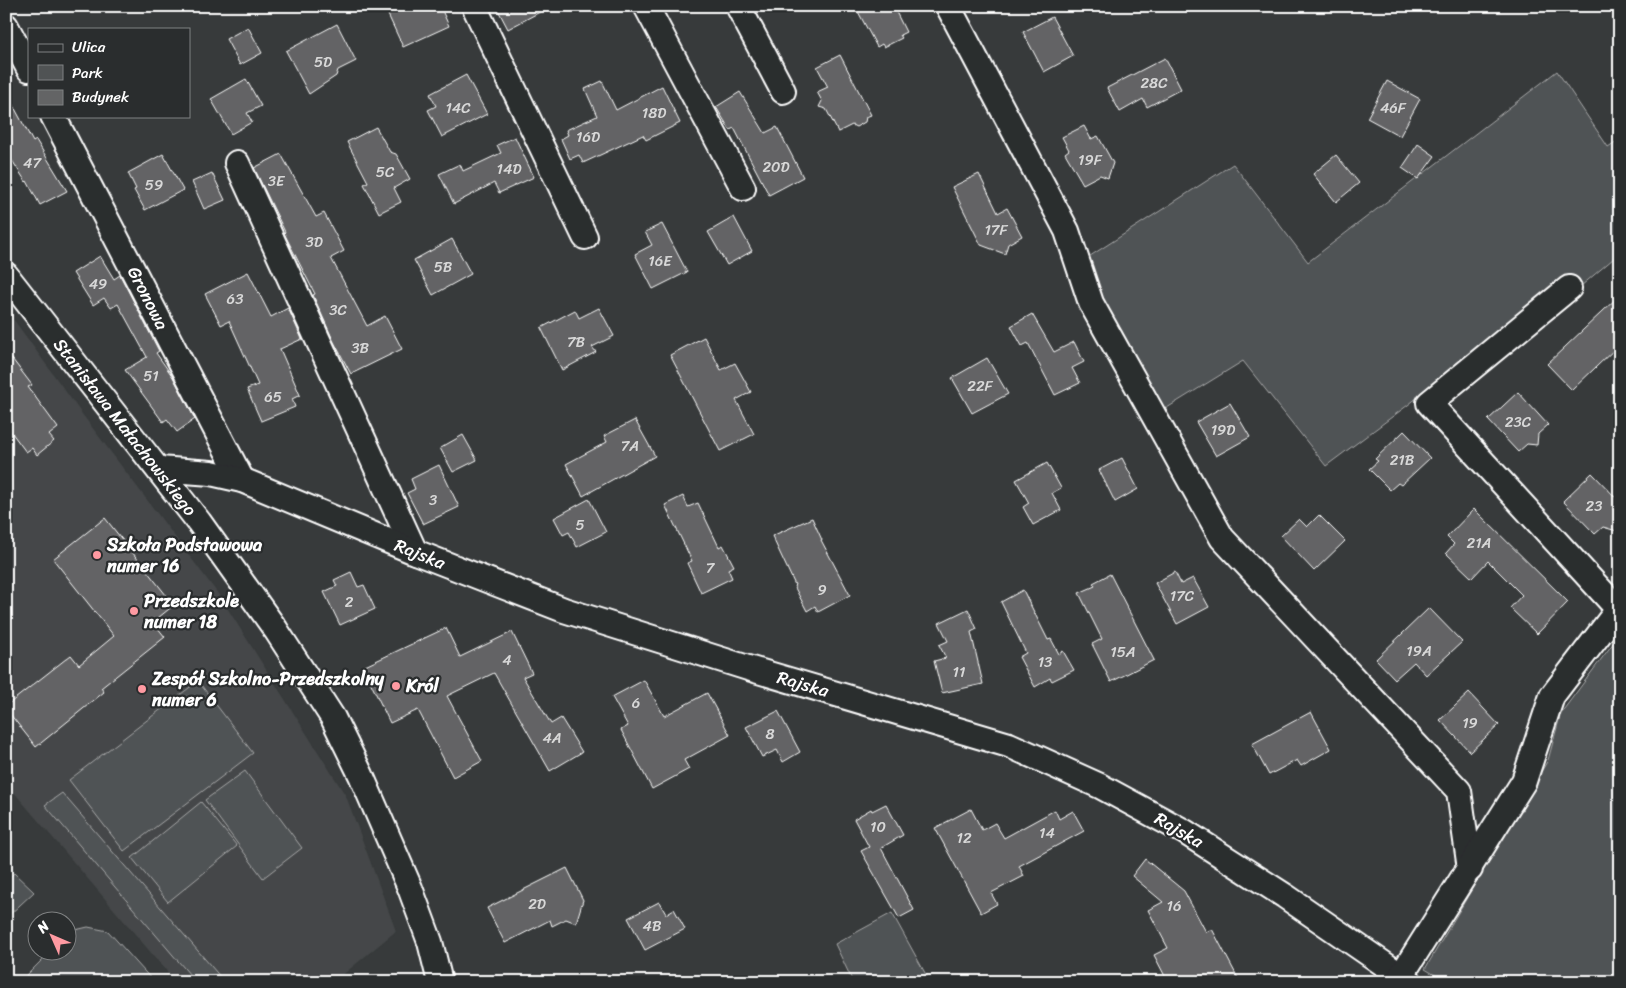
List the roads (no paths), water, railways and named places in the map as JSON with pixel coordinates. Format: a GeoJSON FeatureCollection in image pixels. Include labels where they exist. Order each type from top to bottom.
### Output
{"type":"FeatureCollection","features":[{"type":"Feature","properties":{"kind":"street"},"geometry":{"type":"LineString","coordinates":[[474,6],[585,237]]}},
{"type":"Feature","properties":{"kind":"street"},"geometry":{"type":"LineString","coordinates":[[646,6],[743,188]]}},
{"type":"Feature","properties":{"kind":"street"},"geometry":{"type":"LineString","coordinates":[[738,6],[783,91]]}},
{"type":"Feature","properties":{"kind":"street"},"geometry":{"type":"LineString","coordinates":[[948,6],[1067,231],[1091,303],[1222,538],[1459,791],[1470,869]]}},
{"type":"Feature","properties":{"kind":"street"},"geometry":{"type":"LineString","coordinates":[[6,26],[28,67]]}},
{"type":"Feature","properties":{"kind":"street","name":"Gronowa"},"geometry":{"type":"LineString","coordinates":[[54,118],[242,480]]}},
{"type":"Feature","properties":{"kind":"street"},"geometry":{"type":"LineString","coordinates":[[237,163],[416,552]]}},
{"type":"Feature","properties":{"kind":"street","name":"Stanisława Małachowskiego"},"geometry":{"type":"LineString","coordinates":[[6,276],[159,469],[265,613],[333,718],[365,784],[410,888],[430,942],[440,982]]}},
{"type":"Feature","properties":{"kind":"street"},"geometry":{"type":"LineString","coordinates":[[1406,979],[1524,781],[1552,696],[1619,608],[1429,403],[1569,288]]}},
{"type":"Feature","properties":{"kind":"street","name":"Rajska"},"geometry":{"type":"LineString","coordinates":[[159,469],[211,472],[242,480],[416,552],[564,610],[748,668],[1009,746],[1100,786],[1185,832],[1285,896],[1406,979]]}},
{"type":"Feature","properties":{"kind":"place","name":"Szkoła Podstawowa numer 16"},"geometry":{"type":"Point","coordinates":[97,555]}},
{"type":"Feature","properties":{"kind":"place","name":"Przedszkole numer 18"},"geometry":{"type":"Point","coordinates":[134,611]}},
{"type":"Feature","properties":{"kind":"place","name":"Król"},"geometry":{"type":"Point","coordinates":[396,686]}},
{"type":"Feature","properties":{"kind":"place","name":"Zespół Szkolno-Przedszkolny numer 6"},"geometry":{"type":"Point","coordinates":[142,689]}}]}
